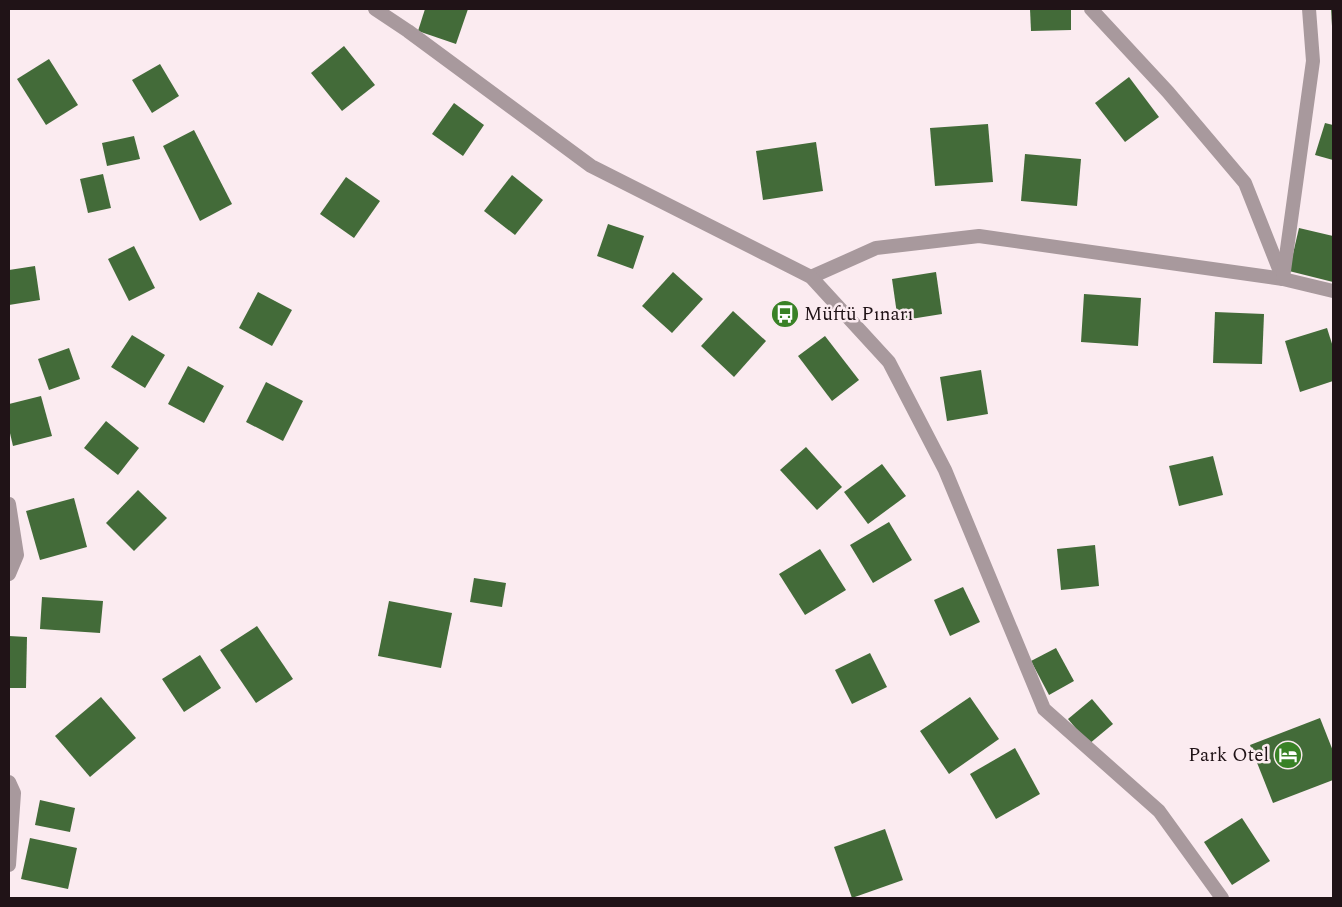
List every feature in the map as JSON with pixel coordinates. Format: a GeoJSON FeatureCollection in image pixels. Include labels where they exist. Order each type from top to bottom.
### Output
{"type":"FeatureCollection","features":[{"type":"Feature","properties":{"kind":"street"},"geometry":{"type":"LineString","coordinates":[[375,9],[408,31],[591,166],[811,277],[888,362],[945,470],[1044,708],[1159,811],[1222,898]]}},
{"type":"Feature","properties":{"kind":"street"},"geometry":{"type":"LineString","coordinates":[[1091,9],[1168,92],[1245,183],[1283,279]]}},
{"type":"Feature","properties":{"kind":"street"},"geometry":{"type":"LineString","coordinates":[[1283,279],[1312,61],[1309,9]]}},
{"type":"Feature","properties":{"kind":"street"},"geometry":{"type":"LineString","coordinates":[[811,277],[876,248],[979,236],[1283,279],[1333,291]]}},
{"type":"Feature","properties":{"kind":"street"},"geometry":{"type":"LineString","coordinates":[[9,504],[17,555],[9,574]]}},
{"type":"Feature","properties":{"kind":"street"},"geometry":{"type":"LineString","coordinates":[[9,782],[14,793],[9,865]]}},
{"type":"Feature","properties":{"kind":"building"},"geometry":{"type":"Polygon","coordinates":[[[425,9],[468,9],[456,44],[418,31],[425,9]]]}},
{"type":"Feature","properties":{"kind":"building"},"geometry":{"type":"Polygon","coordinates":[[[1030,9],[1071,9],[1071,30],[1031,31],[1030,9]]]}},
{"type":"Feature","properties":{"kind":"building"},"geometry":{"type":"Polygon","coordinates":[[[1331,9],[1333,9],[1333,26],[1332,26],[1331,9]]]}},
{"type":"Feature","properties":{"kind":"building"},"geometry":{"type":"Polygon","coordinates":[[[344,46],[375,85],[342,111],[311,73],[344,46]]]}},
{"type":"Feature","properties":{"kind":"building"},"geometry":{"type":"Polygon","coordinates":[[[49,59],[78,105],[46,125],[17,79],[49,59]]]}},
{"type":"Feature","properties":{"kind":"building"},"geometry":{"type":"Polygon","coordinates":[[[160,64],[179,96],[152,113],[132,80],[160,64]]]}},
{"type":"Feature","properties":{"kind":"building"},"geometry":{"type":"Polygon","coordinates":[[[1129,77],[1159,117],[1125,142],[1095,103],[1129,77]]]}},
{"type":"Feature","properties":{"kind":"building"},"geometry":{"type":"Polygon","coordinates":[[[454,103],[484,125],[463,156],[432,134],[454,103]]]}},
{"type":"Feature","properties":{"kind":"building"},"geometry":{"type":"Polygon","coordinates":[[[1325,123],[1333,125],[1333,160],[1315,155],[1325,123]]]}},
{"type":"Feature","properties":{"kind":"building"},"geometry":{"type":"Polygon","coordinates":[[[988,124],[993,182],[935,186],[930,128],[988,124]]]}},
{"type":"Feature","properties":{"kind":"building"},"geometry":{"type":"Polygon","coordinates":[[[194,130],[232,204],[200,221],[163,146],[194,130]]]}},
{"type":"Feature","properties":{"kind":"building"},"geometry":{"type":"Polygon","coordinates":[[[134,136],[140,159],[107,166],[102,143],[134,136]]]}},
{"type":"Feature","properties":{"kind":"building"},"geometry":{"type":"Polygon","coordinates":[[[816,142],[823,191],[763,200],[756,151],[816,142]]]}},
{"type":"Feature","properties":{"kind":"building"},"geometry":{"type":"Polygon","coordinates":[[[1025,154],[1081,159],[1077,206],[1021,201],[1025,154]]]}},
{"type":"Feature","properties":{"kind":"building"},"geometry":{"type":"Polygon","coordinates":[[[103,174],[111,208],[88,213],[80,179],[103,174]]]}},
{"type":"Feature","properties":{"kind":"building"},"geometry":{"type":"Polygon","coordinates":[[[512,175],[543,200],[515,235],[484,211],[512,175]]]}},
{"type":"Feature","properties":{"kind":"building"},"geometry":{"type":"Polygon","coordinates":[[[346,177],[380,201],[354,238],[320,214],[346,177]]]}},
{"type":"Feature","properties":{"kind":"building"},"geometry":{"type":"Polygon","coordinates":[[[608,224],[644,236],[633,269],[597,256],[608,224]]]}},
{"type":"Feature","properties":{"kind":"building"},"geometry":{"type":"Polygon","coordinates":[[[1299,228],[1333,236],[1333,282],[1289,271],[1299,228]]]}},
{"type":"Feature","properties":{"kind":"building"},"geometry":{"type":"Polygon","coordinates":[[[134,246],[155,288],[129,301],[108,259],[134,246]]]}},
{"type":"Feature","properties":{"kind":"building"},"geometry":{"type":"Polygon","coordinates":[[[35,266],[40,300],[9,305],[9,270],[35,266]]]}},
{"type":"Feature","properties":{"kind":"building"},"geometry":{"type":"Polygon","coordinates":[[[673,272],[703,299],[672,333],[642,306],[673,272]]]}},
{"type":"Feature","properties":{"kind":"building"},"geometry":{"type":"Polygon","coordinates":[[[936,272],[942,314],[898,321],[892,279],[936,272]]]}},
{"type":"Feature","properties":{"kind":"building"},"geometry":{"type":"Polygon","coordinates":[[[258,292],[292,310],[272,346],[239,328],[258,292]]]}},
{"type":"Feature","properties":{"kind":"building"},"geometry":{"type":"Polygon","coordinates":[[[1084,294],[1141,298],[1138,346],[1081,342],[1084,294]]]}},
{"type":"Feature","properties":{"kind":"building"},"geometry":{"type":"Polygon","coordinates":[[[733,311],[766,341],[734,377],[701,346],[733,311]]]}},
{"type":"Feature","properties":{"kind":"building"},"geometry":{"type":"Polygon","coordinates":[[[1215,312],[1264,314],[1262,364],[1213,363],[1215,312]]]}},
{"type":"Feature","properties":{"kind":"building"},"geometry":{"type":"Polygon","coordinates":[[[1327,328],[1333,347],[1333,381],[1300,392],[1285,341],[1327,328]]]}},
{"type":"Feature","properties":{"kind":"building"},"geometry":{"type":"Polygon","coordinates":[[[132,335],[165,355],[145,388],[111,367],[132,335]]]}},
{"type":"Feature","properties":{"kind":"building"},"geometry":{"type":"Polygon","coordinates":[[[825,336],[859,380],[832,401],[798,356],[825,336]]]}},
{"type":"Feature","properties":{"kind":"building"},"geometry":{"type":"Polygon","coordinates":[[[69,348],[80,379],[49,390],[38,359],[69,348]]]}},
{"type":"Feature","properties":{"kind":"building"},"geometry":{"type":"Polygon","coordinates":[[[188,366],[224,386],[204,423],[168,404],[188,366]]]}},
{"type":"Feature","properties":{"kind":"building"},"geometry":{"type":"Polygon","coordinates":[[[981,370],[988,414],[947,421],[940,377],[981,370]]]}},
{"type":"Feature","properties":{"kind":"building"},"geometry":{"type":"Polygon","coordinates":[[[266,382],[303,401],[283,441],[246,422],[266,382]]]}},
{"type":"Feature","properties":{"kind":"building"},"geometry":{"type":"Polygon","coordinates":[[[41,396],[52,436],[13,446],[9,429],[9,404],[41,396]]]}},
{"type":"Feature","properties":{"kind":"building"},"geometry":{"type":"Polygon","coordinates":[[[106,421],[139,448],[118,475],[84,448],[106,421]]]}},
{"type":"Feature","properties":{"kind":"building"},"geometry":{"type":"Polygon","coordinates":[[[806,447],[842,487],[817,510],[780,470],[806,447]]]}},
{"type":"Feature","properties":{"kind":"building"},"geometry":{"type":"Polygon","coordinates":[[[1213,456],[1223,495],[1179,506],[1169,466],[1213,456]]]}},
{"type":"Feature","properties":{"kind":"building"},"geometry":{"type":"Polygon","coordinates":[[[882,464],[906,496],[868,524],[844,492],[882,464]]]}},
{"type":"Feature","properties":{"kind":"building"},"geometry":{"type":"Polygon","coordinates":[[[138,490],[167,518],[134,551],[106,523],[138,490]]]}},
{"type":"Feature","properties":{"kind":"building"},"geometry":{"type":"Polygon","coordinates":[[[74,498],[87,547],[40,560],[26,511],[74,498]]]}},
{"type":"Feature","properties":{"kind":"building"},"geometry":{"type":"Polygon","coordinates":[[[889,522],[912,560],[873,583],[850,545],[889,522]]]}},
{"type":"Feature","properties":{"kind":"building"},"geometry":{"type":"Polygon","coordinates":[[[1095,545],[1099,586],[1061,590],[1057,549],[1095,545]]]}},
{"type":"Feature","properties":{"kind":"building"},"geometry":{"type":"Polygon","coordinates":[[[820,549],[846,590],[805,615],[779,574],[820,549]]]}},
{"type":"Feature","properties":{"kind":"building"},"geometry":{"type":"Polygon","coordinates":[[[474,578],[506,583],[502,607],[470,602],[474,578]]]}},
{"type":"Feature","properties":{"kind":"building"},"geometry":{"type":"Polygon","coordinates":[[[963,587],[980,622],[950,636],[934,600],[963,587]]]}},
{"type":"Feature","properties":{"kind":"building"},"geometry":{"type":"Polygon","coordinates":[[[42,597],[103,601],[100,633],[40,629],[42,597]]]}},
{"type":"Feature","properties":{"kind":"building"},"geometry":{"type":"Polygon","coordinates":[[[389,601],[452,613],[441,668],[378,656],[389,601]]]}},
{"type":"Feature","properties":{"kind":"building"},"geometry":{"type":"Polygon","coordinates":[[[257,626],[293,679],[256,703],[220,650],[257,626]]]}},
{"type":"Feature","properties":{"kind":"building"},"geometry":{"type":"Polygon","coordinates":[[[9,636],[27,637],[26,688],[9,688],[9,636]]]}},
{"type":"Feature","properties":{"kind":"building"},"geometry":{"type":"Polygon","coordinates":[[[1056,648],[1074,681],[1049,695],[1031,661],[1056,648]]]}},
{"type":"Feature","properties":{"kind":"building"},"geometry":{"type":"Polygon","coordinates":[[[870,653],[887,687],[852,704],[835,670],[870,653]]]}},
{"type":"Feature","properties":{"kind":"building"},"geometry":{"type":"Polygon","coordinates":[[[200,655],[221,688],[184,712],[162,679],[200,655]]]}},
{"type":"Feature","properties":{"kind":"building"},"geometry":{"type":"Polygon","coordinates":[[[101,697],[136,738],[90,777],[55,736],[101,697]]]}},
{"type":"Feature","properties":{"kind":"building"},"geometry":{"type":"Polygon","coordinates":[[[970,697],[999,739],[949,774],[920,731],[970,697]]]}},
{"type":"Feature","properties":{"kind":"building"},"geometry":{"type":"Polygon","coordinates":[[[1092,699],[1113,724],[1089,744],[1068,719],[1092,699]]]}},
{"type":"Feature","properties":{"kind":"building"},"geometry":{"type":"Polygon","coordinates":[[[1320,718],[1333,751],[1333,780],[1273,803],[1250,745],[1320,718]]]}},
{"type":"Feature","properties":{"kind":"building"},"geometry":{"type":"Polygon","coordinates":[[[1015,748],[1040,794],[996,819],[970,774],[1015,748]]]}},
{"type":"Feature","properties":{"kind":"building"},"geometry":{"type":"Polygon","coordinates":[[[40,800],[75,808],[70,832],[35,825],[40,800]]]}},
{"type":"Feature","properties":{"kind":"building"},"geometry":{"type":"Polygon","coordinates":[[[1242,818],[1270,861],[1232,885],[1204,842],[1242,818]]]}},
{"type":"Feature","properties":{"kind":"building"},"geometry":{"type":"Polygon","coordinates":[[[885,829],[903,880],[852,898],[834,847],[885,829]]]}},
{"type":"Feature","properties":{"kind":"building"},"geometry":{"type":"Polygon","coordinates":[[[30,838],[77,848],[68,889],[21,879],[30,838]]]}},
{"type":"Feature","properties":{"kind":"place","name":"Müftü Pınarı"},"geometry":{"type":"Point","coordinates":[785,314]}},
{"type":"Feature","properties":{"kind":"place","name":"Park Otel"},"geometry":{"type":"Point","coordinates":[1288,755]}}]}
